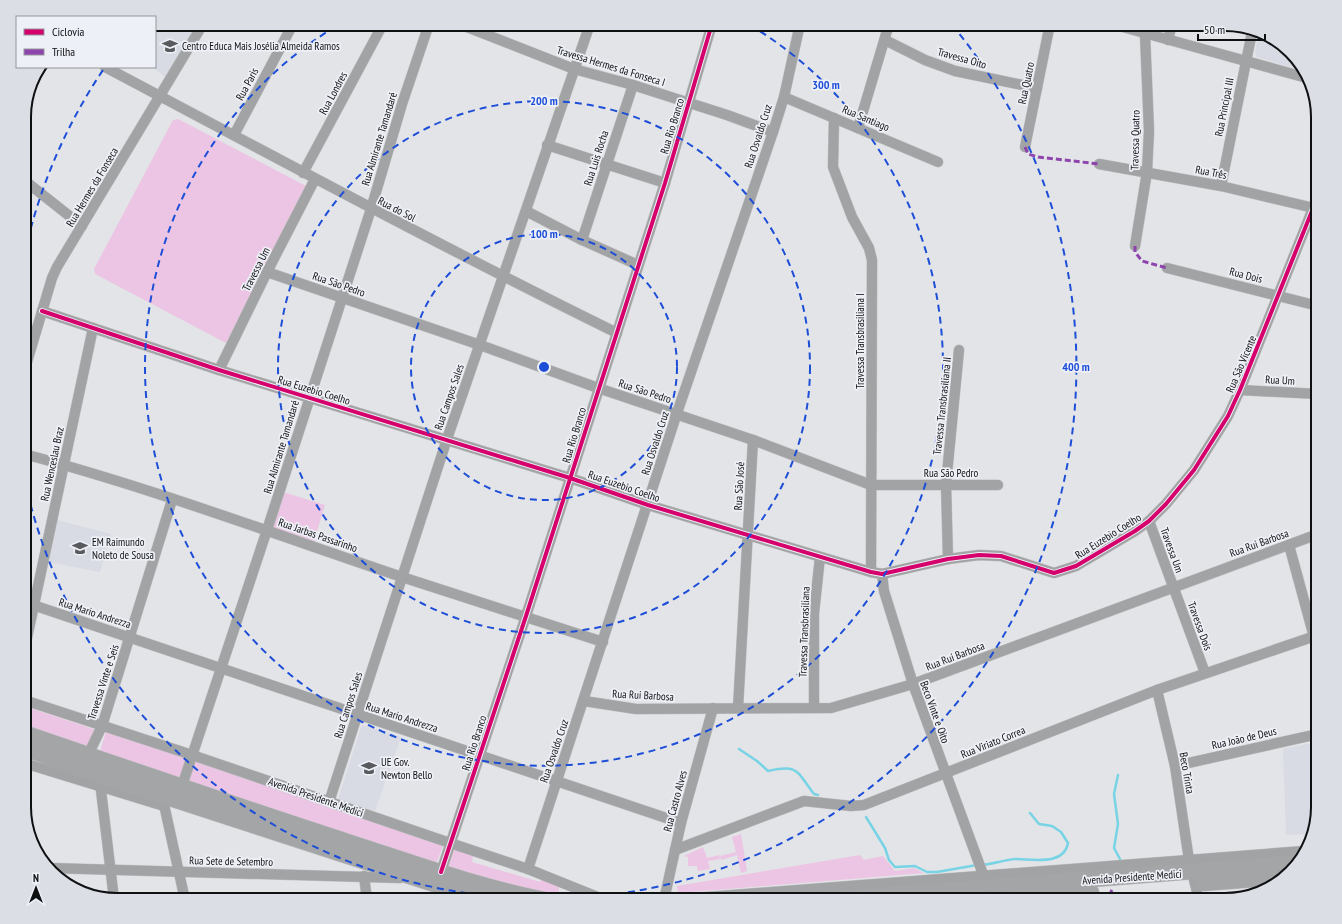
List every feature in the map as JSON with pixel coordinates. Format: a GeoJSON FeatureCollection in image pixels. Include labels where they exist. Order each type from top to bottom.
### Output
{"type":"FeatureCollection","features":[{"type":"Feature","properties":{"kind":"main road"},"geometry":{"type":"LineString","coordinates":[[31,737],[62,754],[100,782],[163,800],[411,878],[468,889],[503,893]]}},
{"type":"Feature","properties":{"kind":"main road"},"geometry":{"type":"LineString","coordinates":[[31,749],[62,754],[88,755],[441,872],[473,893]]}},
{"type":"Feature","properties":{"kind":"main road","name":"Avenida Presidente Medici"},"geometry":{"type":"LineString","coordinates":[[932,893],[1290,864]]}},
{"type":"Feature","properties":{"kind":"main road","name":"Avenida Presidente Medici"},"geometry":{"type":"LineString","coordinates":[[1037,893],[1192,872],[1275,877]]}},
{"type":"Feature","properties":{"kind":"street","name":"Rua Hermes da Fonseca"},"geometry":{"type":"LineString","coordinates":[[31,348],[52,278],[199,31]]}},
{"type":"Feature","properties":{"kind":"street","name":"Rua Paris"},"geometry":{"type":"LineString","coordinates":[[234,135],[289,31]]}},
{"type":"Feature","properties":{"kind":"street","name":"Rua Londres"},"geometry":{"type":"LineString","coordinates":[[303,172],[379,31]]}},
{"type":"Feature","properties":{"kind":"street","name":"Rua Almirante Tamandaré"},"geometry":{"type":"LineString","coordinates":[[182,786],[371,209],[402,104],[428,31]]}},
{"type":"Feature","properties":{"kind":"street","name":"Travessa Hermes da Fonseca I"},"geometry":{"type":"LineString","coordinates":[[477,31],[574,69],[633,84],[773,132]]}},
{"type":"Feature","properties":{"kind":"street","name":"Rua Campos Sales"},"geometry":{"type":"LineString","coordinates":[[329,802],[447,440],[588,31]]}},
{"type":"Feature","properties":{"kind":"street","name":"Rua Rio Branco"},"geometry":{"type":"LineString","coordinates":[[441,872],[526,616],[665,183],[710,31]]}},
{"type":"Feature","properties":{"kind":"street","name":"Rua Osvaldo Cruz"},"geometry":{"type":"LineString","coordinates":[[528,869],[677,413],[773,132],[784,97],[798,31]]}},
{"type":"Feature","properties":{"kind":"street"},"geometry":{"type":"LineString","coordinates":[[858,128],[887,31]]}},
{"type":"Feature","properties":{"kind":"street","name":"Rua Quatro"},"geometry":{"type":"LineString","coordinates":[[1025,147],[1049,31]]}},
{"type":"Feature","properties":{"kind":"street"},"geometry":{"type":"LineString","coordinates":[[1135,31],[1300,76]]}},
{"type":"Feature","properties":{"kind":"street"},"geometry":{"type":"LineString","coordinates":[[1168,40],[1170,31]]}},
{"type":"Feature","properties":{"kind":"street","name":"Travessa Quatro"},"geometry":{"type":"LineString","coordinates":[[1135,246],[1147,172],[1149,132],[1145,34]]}},
{"type":"Feature","properties":{"kind":"street","name":"Rua Principal III"},"geometry":{"type":"LineString","coordinates":[[1221,186],[1251,36]]}},
{"type":"Feature","properties":{"kind":"street","name":"Travessa Oito"},"geometry":{"type":"LineString","coordinates":[[885,40],[925,60],[955,71],[1037,88]]}},
{"type":"Feature","properties":{"kind":"street","name":"Rua do Sol"},"geometry":{"type":"LineString","coordinates":[[107,68],[371,209],[616,333]]}},
{"type":"Feature","properties":{"kind":"street","name":"Rua Luis Rocha"},"geometry":{"type":"LineString","coordinates":[[582,240],[633,84]]}},
{"type":"Feature","properties":{"kind":"street","name":"Rua Santiago"},"geometry":{"type":"LineString","coordinates":[[784,97],[938,162]]}},
{"type":"Feature","properties":{"kind":"street","name":"Travessa Transbrasiliana I"},"geometry":{"type":"LineString","coordinates":[[834,118],[834,167],[852,217],[869,248],[872,260],[871,572]]}},
{"type":"Feature","properties":{"kind":"street"},"geometry":{"type":"LineString","coordinates":[[548,145],[665,183]]}},
{"type":"Feature","properties":{"kind":"street","name":"Rua Três"},"geometry":{"type":"LineString","coordinates":[[1099,164],[1221,186],[1311,208]]}},
{"type":"Feature","properties":{"kind":"street","name":"Travessa Um"},"geometry":{"type":"LineString","coordinates":[[219,370],[315,179]]}},
{"type":"Feature","properties":{"kind":"street"},"geometry":{"type":"LineString","coordinates":[[31,186],[82,226]]}},
{"type":"Feature","properties":{"kind":"street"},"geometry":{"type":"LineString","coordinates":[[526,211],[582,240],[638,265]]}},
{"type":"Feature","properties":{"kind":"street","name":"Rua São Vicente"},"geometry":{"type":"LineString","coordinates":[[1149,521],[1182,487],[1228,416],[1311,221]]}},
{"type":"Feature","properties":{"kind":"street","name":"Rua Dois"},"geometry":{"type":"LineString","coordinates":[[1168,268],[1311,304]]}},
{"type":"Feature","properties":{"kind":"street","name":"Rua São Pedro"},"geometry":{"type":"LineString","coordinates":[[267,272],[480,345],[598,388],[677,413],[871,485],[998,485]]}},
{"type":"Feature","properties":{"kind":"street","name":"Rua Euzebio Coelho"},"geometry":{"type":"LineString","coordinates":[[42,311],[219,370],[871,572],[882,574],[948,559],[979,555],[1001,556],[1054,572],[1065,571],[1076,566],[1149,521]]}},
{"type":"Feature","properties":{"kind":"street","name":"Rua Wenceslau Braz"},"geometry":{"type":"LineString","coordinates":[[31,623],[93,328]]}},
{"type":"Feature","properties":{"kind":"street","name":"Travessa Transbrasiliana II"},"geometry":{"type":"LineString","coordinates":[[948,559],[946,484],[959,350]]}},
{"type":"Feature","properties":{"kind":"street","name":"Rua Um"},"geometry":{"type":"LineString","coordinates":[[1240,390],[1311,394]]}},
{"type":"Feature","properties":{"kind":"street","name":"Rua São José"},"geometry":{"type":"LineString","coordinates":[[748,534],[753,440]]}},
{"type":"Feature","properties":{"kind":"street","name":"Rua Jarbas Passarinho"},"geometry":{"type":"LineString","coordinates":[[31,456],[64,465],[267,530],[402,577],[526,616],[602,642]]}},
{"type":"Feature","properties":{"kind":"street","name":"Travessa Vinte e Seis"},"geometry":{"type":"LineString","coordinates":[[88,755],[102,726],[172,500]]}},
{"type":"Feature","properties":{"kind":"street","name":"Travessa Um"},"geometry":{"type":"LineString","coordinates":[[1149,521],[1173,587]]}},
{"type":"Feature","properties":{"kind":"street"},"geometry":{"type":"LineString","coordinates":[[738,708],[748,534]]}},
{"type":"Feature","properties":{"kind":"street","name":"Rua Rui Barbosa"},"geometry":{"type":"LineString","coordinates":[[584,701],[636,709],[831,708],[913,684],[1311,537]]}},
{"type":"Feature","properties":{"kind":"street"},"geometry":{"type":"LineString","coordinates":[[1289,545],[1311,619]]}},
{"type":"Feature","properties":{"kind":"street","name":"Travessa Transbrasiliana"},"geometry":{"type":"LineString","coordinates":[[814,708],[814,613],[820,557]]}},
{"type":"Feature","properties":{"kind":"street","name":"Beco Vinte e Oito"},"geometry":{"type":"LineString","coordinates":[[882,574],[884,591],[913,684],[945,775],[984,877]]}},
{"type":"Feature","properties":{"kind":"street","name":"Travessa Dois"},"geometry":{"type":"LineString","coordinates":[[1173,587],[1205,674]]}},
{"type":"Feature","properties":{"kind":"street","name":"Rua Mario Andrezza"},"geometry":{"type":"LineString","coordinates":[[31,605],[681,823]]}},
{"type":"Feature","properties":{"kind":"street","name":"Rua Viriato Correa"},"geometry":{"type":"LineString","coordinates":[[675,850],[804,801],[828,802],[851,806],[864,805],[945,775],[1157,690],[1311,638]]}},
{"type":"Feature","properties":{"kind":"street","name":"Beco Trinta"},"geometry":{"type":"LineString","coordinates":[[1157,690],[1174,766],[1192,872],[1197,893]]}},
{"type":"Feature","properties":{"kind":"street","name":"Avenida Presidente Medici"},"geometry":{"type":"LineString","coordinates":[[31,702],[192,755],[528,869],[588,893]]}},
{"type":"Feature","properties":{"kind":"street","name":"Rua Castro Alves"},"geometry":{"type":"LineString","coordinates":[[666,893],[681,823],[713,708]]}},
{"type":"Feature","properties":{"kind":"street","name":"Rua João de Deus"},"geometry":{"type":"LineString","coordinates":[[1174,766],[1311,736]]}},
{"type":"Feature","properties":{"kind":"street"},"geometry":{"type":"LineString","coordinates":[[31,765],[100,782],[113,893]]}},
{"type":"Feature","properties":{"kind":"street"},"geometry":{"type":"LineString","coordinates":[[163,800],[183,893]]}},
{"type":"Feature","properties":{"kind":"street"},"geometry":{"type":"LineString","coordinates":[[763,893],[984,877],[1192,872],[1298,852]]}},
{"type":"Feature","properties":{"kind":"street","name":"Rua Sete de Setembro"},"geometry":{"type":"LineString","coordinates":[[56,868],[411,878]]}},
{"type":"Feature","properties":{"kind":"street"},"geometry":{"type":"LineString","coordinates":[[364,876],[366,893]]}},
{"type":"Feature","properties":{"kind":"shaded area","name":"Centro Educa Mais Josélia Almeida Ramos"},"geometry":{"type":"Polygon","coordinates":[[[156,31],[193,31],[166,78],[154,68],[156,68],[156,31]]]}},
{"type":"Feature","properties":{"kind":"shaded area"},"geometry":{"type":"Polygon","coordinates":[[[1258,38],[1282,52],[1296,69],[1256,57],[1255,51],[1258,38]]]}},
{"type":"Feature","properties":{"kind":"shaded area"},"geometry":{"type":"Polygon","coordinates":[[[178,119],[306,186],[226,343],[95,274],[94,269],[173,120],[178,119]]]}},
{"type":"Feature","properties":{"kind":"shaded area"},"geometry":{"type":"Polygon","coordinates":[[[283,492],[325,505],[314,541],[272,527],[283,492]]]}},
{"type":"Feature","properties":{"kind":"shaded area","name":"EM Raimundo Noleto de Sousa"},"geometry":{"type":"Polygon","coordinates":[[[57,520],[111,534],[100,572],[49,562],[57,520]]]}},
{"type":"Feature","properties":{"kind":"shaded area"},"geometry":{"type":"Polygon","coordinates":[[[31,708],[96,730],[88,751],[31,732],[31,708]]]}},
{"type":"Feature","properties":{"kind":"shaded area","name":"UE Gov. Newton Bello"},"geometry":{"type":"Polygon","coordinates":[[[362,725],[401,737],[375,811],[338,799],[362,725]]]}},
{"type":"Feature","properties":{"kind":"shaded area"},"geometry":{"type":"Polygon","coordinates":[[[106,732],[188,758],[180,782],[99,755],[106,732]]]}},
{"type":"Feature","properties":{"kind":"shaded area"},"geometry":{"type":"Polygon","coordinates":[[[1311,743],[1311,807],[1306,834],[1286,835],[1283,749],[1311,743]]]}},
{"type":"Feature","properties":{"kind":"shaded area"},"geometry":{"type":"Polygon","coordinates":[[[195,760],[443,846],[435,866],[187,783],[195,760]]]}},
{"type":"Feature","properties":{"kind":"shaded area"},"geometry":{"type":"Polygon","coordinates":[[[741,834],[747,871],[741,873],[737,855],[721,860],[720,856],[736,852],[732,837],[741,834]]]}},
{"type":"Feature","properties":{"kind":"shaded area"},"geometry":{"type":"Polygon","coordinates":[[[703,847],[707,858],[719,855],[720,859],[708,861],[710,869],[698,871],[697,866],[688,866],[688,857],[684,856],[703,847]]]}},
{"type":"Feature","properties":{"kind":"shaded area"},"geometry":{"type":"Polygon","coordinates":[[[454,849],[473,855],[472,862],[540,882],[541,879],[560,884],[558,893],[528,893],[509,889],[448,869],[454,849]]]}},
{"type":"Feature","properties":{"kind":"shaded area"},"geometry":{"type":"Polygon","coordinates":[[[860,855],[864,860],[883,856],[895,871],[914,868],[924,873],[678,893],[677,886],[860,855]]]}},
{"type":"Feature","properties":{"kind":"waterway"},"geometry":{"type":"LineString","coordinates":[[739,749],[757,761],[768,771],[786,768],[796,771],[814,794],[818,795]]}},
{"type":"Feature","properties":{"kind":"waterway"},"geometry":{"type":"LineString","coordinates":[[1118,775],[1114,794],[1118,824],[1114,848],[1121,861]]}},
{"type":"Feature","properties":{"kind":"waterway"},"geometry":{"type":"LineString","coordinates":[[982,865],[1015,859],[1047,860],[1061,855],[1068,843],[1061,832],[1052,826],[1039,824],[1030,813]]}},
{"type":"Feature","properties":{"kind":"waterway"},"geometry":{"type":"LineString","coordinates":[[866,817],[885,848],[889,860],[895,867],[915,866],[927,872],[937,872],[977,865]]}},
{"type":"Feature","properties":{"kind":"marked path"},"geometry":{"type":"LineString","coordinates":[[1025,147],[1028,154],[1038,157],[1099,164]]}},
{"type":"Feature","properties":{"kind":"marked path"},"geometry":{"type":"LineString","coordinates":[[1135,246],[1135,252],[1142,261],[1167,268]]}},
{"type":"Feature","properties":{"kind":"cycle path"},"geometry":{"type":"LineString","coordinates":[[441,872],[526,616],[665,183],[710,31]]}},
{"type":"Feature","properties":{"kind":"cycle path"},"geometry":{"type":"LineString","coordinates":[[42,311],[219,370],[570,478],[648,505],[871,572],[882,574],[948,559],[979,555],[1001,556],[1054,573],[1076,566],[1149,521],[1166,504],[1194,470],[1228,416],[1240,390],[1311,213]]}},
{"type":"Feature","properties":{"kind":"place","name":"Centro Educa Mais Josélia Almeida Ramos"},"geometry":{"type":"Point","coordinates":[170,46]}},
{"type":"Feature","properties":{"kind":"place","name":"EM Raimundo Noleto de Sousa"},"geometry":{"type":"Point","coordinates":[80,548]}},
{"type":"Feature","properties":{"kind":"place","name":"UE Gov. Newton Bello"},"geometry":{"type":"Point","coordinates":[369,768]}}]}
